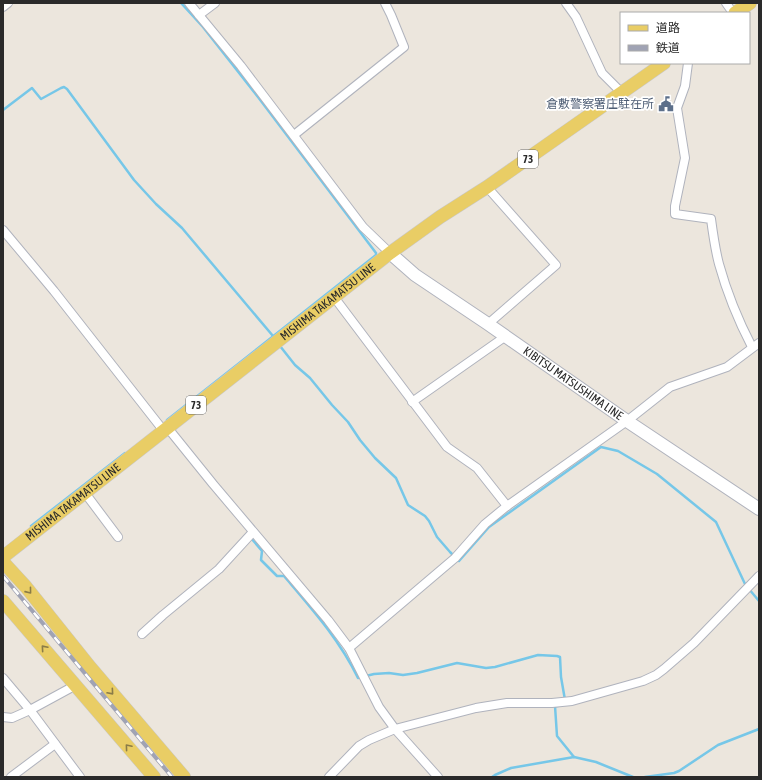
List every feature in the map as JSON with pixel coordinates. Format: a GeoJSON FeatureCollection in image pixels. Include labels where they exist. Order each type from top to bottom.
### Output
{"type":"FeatureCollection","features":[{"type":"Feature","properties":{"kind":"main road"},"geometry":{"type":"LineString","coordinates":[[736,12],[750,3]]}},
{"type":"Feature","properties":{"kind":"main road","name":"MISHIMA TAKAMATSU LINE"},"geometry":{"type":"LineString","coordinates":[[3,557],[85,493],[162,427],[390,253],[663,64]]}},
{"type":"Feature","properties":{"kind":"main road","name":"KIBITSU MATSUSHIMA LINE"},"geometry":{"type":"LineString","coordinates":[[390,253],[415,275],[506,336],[627,421],[757,504]]}},
{"type":"Feature","properties":{"kind":"main road"},"geometry":{"type":"LineString","coordinates":[[3,562],[26,587],[90,667],[184,777]]}},
{"type":"Feature","properties":{"kind":"main road"},"geometry":{"type":"LineString","coordinates":[[3,600],[154,777]]}},
{"type":"Feature","properties":{"kind":"street"},"geometry":{"type":"LineString","coordinates":[[3,7],[8,3]]}},
{"type":"Feature","properties":{"kind":"street"},"geometry":{"type":"LineString","coordinates":[[189,3],[241,66],[363,227],[390,253]]}},
{"type":"Feature","properties":{"kind":"street"},"geometry":{"type":"LineString","coordinates":[[198,14],[215,3]]}},
{"type":"Feature","properties":{"kind":"street"},"geometry":{"type":"LineString","coordinates":[[294,135],[404,47],[391,15],[384,3]]}},
{"type":"Feature","properties":{"kind":"street"},"geometry":{"type":"LineString","coordinates":[[566,3],[576,17],[602,73],[622,93]]}},
{"type":"Feature","properties":{"kind":"street"},"geometry":{"type":"LineString","coordinates":[[726,3],[733,12]]}},
{"type":"Feature","properties":{"kind":"street"},"geometry":{"type":"LineString","coordinates":[[349,648],[455,557],[485,524],[507,506],[627,421],[670,387],[728,367],[756,345],[735,312],[719,263],[711,219],[675,214],[674,206],[685,158],[684,144],[677,118],[677,108],[685,86],[688,64]]}},
{"type":"Feature","properties":{"kind":"street"},"geometry":{"type":"LineString","coordinates":[[487,187],[556,265],[488,324]]}},
{"type":"Feature","properties":{"kind":"street"},"geometry":{"type":"LineString","coordinates":[[3,230],[54,291],[162,427],[251,534],[328,620],[349,648],[380,707],[395,729],[438,777]]}},
{"type":"Feature","properties":{"kind":"street"},"geometry":{"type":"LineString","coordinates":[[334,297],[446,447],[477,468],[507,506]]}},
{"type":"Feature","properties":{"kind":"street"},"geometry":{"type":"LineString","coordinates":[[412,402],[506,336]]}},
{"type":"Feature","properties":{"kind":"street"},"geometry":{"type":"LineString","coordinates":[[85,493],[118,537]]}},
{"type":"Feature","properties":{"kind":"street"},"geometry":{"type":"LineString","coordinates":[[142,634],[219,569],[251,534]]}},
{"type":"Feature","properties":{"kind":"street"},"geometry":{"type":"LineString","coordinates":[[329,777],[359,746],[395,729],[476,708],[507,703],[565,702],[643,681],[656,675],[694,643],[759,576]]}},
{"type":"Feature","properties":{"kind":"street"},"geometry":{"type":"LineString","coordinates":[[3,678],[30,710],[80,777]]}},
{"type":"Feature","properties":{"kind":"street"},"geometry":{"type":"LineString","coordinates":[[3,717],[12,718],[76,685]]}},
{"type":"Feature","properties":{"kind":"street"},"geometry":{"type":"LineString","coordinates":[[12,777],[54,744]]}},
{"type":"Feature","properties":{"kind":"waterway"},"geometry":{"type":"LineString","coordinates":[[167,420],[376,255],[258,97],[203,27],[181,3]]}},
{"type":"Feature","properties":{"kind":"waterway"},"geometry":{"type":"LineString","coordinates":[[3,110],[32,88],[41,99],[61,88],[64,87],[67,89],[134,180],[156,204],[182,228],[273,336]]}},
{"type":"Feature","properties":{"kind":"waterway"},"geometry":{"type":"LineString","coordinates":[[280,346],[295,365],[310,378],[348,422],[360,440],[375,458],[396,478],[408,505],[425,516],[437,537],[459,561],[489,527],[601,447],[618,451],[657,474],[716,522],[745,584]]}},
{"type":"Feature","properties":{"kind":"waterway"},"geometry":{"type":"LineString","coordinates":[[31,526],[125,453]]}},
{"type":"Feature","properties":{"kind":"waterway"},"geometry":{"type":"LineString","coordinates":[[251,538],[262,551],[261,560],[277,576],[284,576],[334,637],[358,678],[374,674],[389,673],[403,675],[417,673],[457,663],[486,668],[495,667],[538,655],[557,656],[560,657],[561,677],[565,700]]}},
{"type":"Feature","properties":{"kind":"waterway"},"geometry":{"type":"LineString","coordinates":[[749,589],[759,601]]}},
{"type":"Feature","properties":{"kind":"waterway"},"geometry":{"type":"LineString","coordinates":[[558,706],[555,706],[557,736],[574,757]]}},
{"type":"Feature","properties":{"kind":"waterway"},"geometry":{"type":"LineString","coordinates":[[645,777],[679,771],[718,745],[759,729]]}},
{"type":"Feature","properties":{"kind":"waterway"},"geometry":{"type":"LineString","coordinates":[[492,777],[511,768],[574,757],[596,762],[633,777]]}},
{"type":"Feature","properties":{"kind":"railway"},"geometry":{"type":"LineString","coordinates":[[3,576],[172,777]]}},
{"type":"Feature","properties":{"kind":"place","name":"倉敷警察署庄駐在所"},"geometry":{"type":"Point","coordinates":[666,104]}}]}
